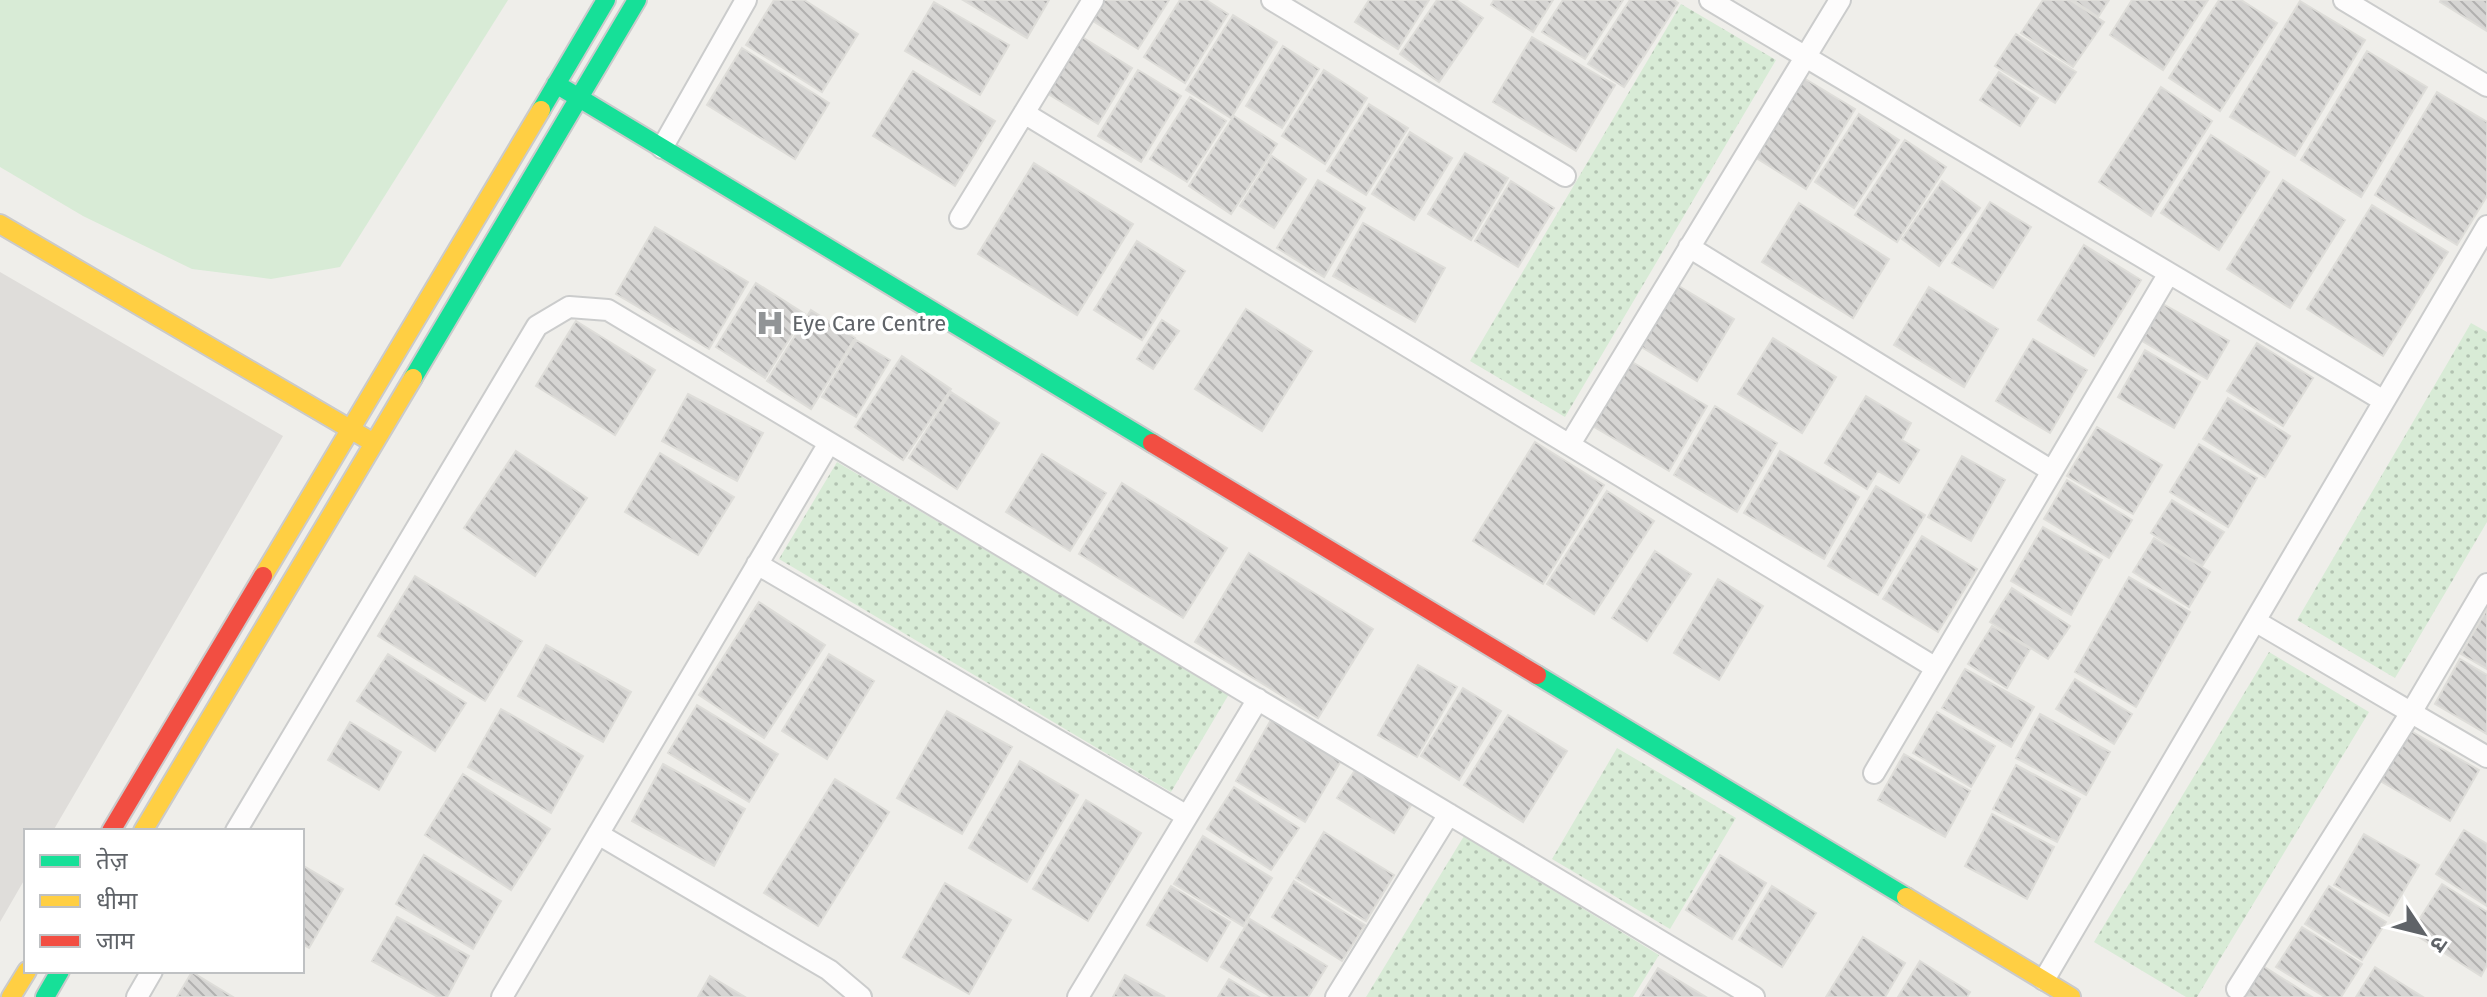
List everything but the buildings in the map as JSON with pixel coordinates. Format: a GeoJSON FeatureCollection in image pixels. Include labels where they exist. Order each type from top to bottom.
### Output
{"type":"FeatureCollection","features":[{"type":"Feature","properties":{"kind":"street"},"geometry":{"type":"LineString","coordinates":[[112,829],[606,0]]}},
{"type":"Feature","properties":{"kind":"street"},"geometry":{"type":"LineString","coordinates":[[144,829],[637,0]]}},
{"type":"Feature","properties":{"kind":"street"},"geometry":{"type":"LineString","coordinates":[[662,148],[746,0]]}},
{"type":"Feature","properties":{"kind":"street"},"geometry":{"type":"LineString","coordinates":[[960,218],[1093,0]]}},
{"type":"Feature","properties":{"kind":"street"},"geometry":{"type":"LineString","coordinates":[[1272,0],[1565,176]]}},
{"type":"Feature","properties":{"kind":"street"},"geometry":{"type":"LineString","coordinates":[[1710,0],[2384,401]]}},
{"type":"Feature","properties":{"kind":"street"},"geometry":{"type":"LineString","coordinates":[[1570,444],[1840,0]]}},
{"type":"Feature","properties":{"kind":"street"},"geometry":{"type":"LineString","coordinates":[[2344,0],[2487,86]]}},
{"type":"Feature","properties":{"kind":"street"},"geometry":{"type":"LineString","coordinates":[[556,84],[2071,997]]}},
{"type":"Feature","properties":{"kind":"street"},"geometry":{"type":"LineString","coordinates":[[1024,113],[1936,668]]}},
{"type":"Feature","properties":{"kind":"street"},"geometry":{"type":"LineString","coordinates":[[0,224],[373,443]]}},
{"type":"Feature","properties":{"kind":"street"},"geometry":{"type":"LineString","coordinates":[[2044,980],[2487,226]]}},
{"type":"Feature","properties":{"kind":"street"},"geometry":{"type":"LineString","coordinates":[[1689,247],[2052,471]]}},
{"type":"Feature","properties":{"kind":"street"},"geometry":{"type":"LineString","coordinates":[[1874,773],[2169,273]]}},
{"type":"Feature","properties":{"kind":"street"},"geometry":{"type":"LineString","coordinates":[[237,829],[537,326],[569,307],[608,310],[1754,997]]}},
{"type":"Feature","properties":{"kind":"street"},"geometry":{"type":"LineString","coordinates":[[502,997],[829,443]]}},
{"type":"Feature","properties":{"kind":"street"},"geometry":{"type":"LineString","coordinates":[[757,564],[1187,816]]}},
{"type":"Feature","properties":{"kind":"street"},"geometry":{"type":"LineString","coordinates":[[2237,989],[2412,711],[2487,584]]}},
{"type":"Feature","properties":{"kind":"street"},"geometry":{"type":"LineString","coordinates":[[2255,621],[2487,757]]}},
{"type":"Feature","properties":{"kind":"street"},"geometry":{"type":"LineString","coordinates":[[1078,997],[1258,699]]}},
{"type":"Feature","properties":{"kind":"street"},"geometry":{"type":"LineString","coordinates":[[1336,997],[1449,814]]}},
{"type":"Feature","properties":{"kind":"street"},"geometry":{"type":"LineString","coordinates":[[598,834],[829,970],[861,997]]}},
{"type":"Feature","properties":{"kind":"street"},"geometry":{"type":"LineString","coordinates":[[11,997],[26,973]]}},
{"type":"Feature","properties":{"kind":"street"},"geometry":{"type":"LineString","coordinates":[[45,997],[59,973]]}},
{"type":"Feature","properties":{"kind":"street"},"geometry":{"type":"LineString","coordinates":[[137,997],[151,973]]}},
{"type":"Feature","properties":{"kind":"shaded area"},"geometry":{"type":"Polygon","coordinates":[[[0,272],[283,436],[54,829],[24,829],[24,880],[0,922],[0,272]]]}},
{"type":"Feature","properties":{"kind":"green space"},"geometry":{"type":"Polygon","coordinates":[[[0,0],[508,0],[340,267],[271,279],[192,269],[83,216],[0,167],[0,0]]]}},
{"type":"Feature","properties":{"kind":"green space"},"geometry":{"type":"Polygon","coordinates":[[[1681,4],[1776,60],[1565,417],[1470,361],[1681,4]]]}},
{"type":"Feature","properties":{"kind":"green space"},"geometry":{"type":"Polygon","coordinates":[[[2471,323],[2487,332],[2487,522],[2395,678],[2297,620],[2471,323]]]}},
{"type":"Feature","properties":{"kind":"green space"},"geometry":{"type":"Polygon","coordinates":[[[837,462],[1229,694],[1171,792],[779,559],[837,462]]]}},
{"type":"Feature","properties":{"kind":"green space"},"geometry":{"type":"Polygon","coordinates":[[[2269,652],[2369,712],[2197,997],[2186,997],[2094,942],[2269,652]]]}},
{"type":"Feature","properties":{"kind":"green space"},"geometry":{"type":"Polygon","coordinates":[[[1617,748],[1736,818],[1670,929],[1552,859],[1617,748]]]}},
{"type":"Feature","properties":{"kind":"green space"},"geometry":{"type":"Polygon","coordinates":[[[1464,836],[1659,955],[1633,997],[1366,997],[1464,836]]]}},
{"type":"Feature","properties":{"kind":"traffic: fast"},"geometry":{"type":"LineString","coordinates":[[541,110],[606,0]]}},
{"type":"Feature","properties":{"kind":"traffic: fast"},"geometry":{"type":"LineString","coordinates":[[413,378],[637,0]]}},
{"type":"Feature","properties":{"kind":"traffic: fast"},"geometry":{"type":"LineString","coordinates":[[556,84],[1152,443]]}},
{"type":"Feature","properties":{"kind":"traffic: fast"},"geometry":{"type":"LineString","coordinates":[[1537,675],[1906,897]]}},
{"type":"Feature","properties":{"kind":"traffic: fast"},"geometry":{"type":"LineString","coordinates":[[45,997],[59,973]]}},
{"type":"Feature","properties":{"kind":"traffic: slow"},"geometry":{"type":"LineString","coordinates":[[263,576],[541,110]]}},
{"type":"Feature","properties":{"kind":"traffic: slow"},"geometry":{"type":"LineString","coordinates":[[0,224],[367,439]]}},
{"type":"Feature","properties":{"kind":"traffic: slow"},"geometry":{"type":"LineString","coordinates":[[144,829],[413,378]]}},
{"type":"Feature","properties":{"kind":"traffic: slow"},"geometry":{"type":"LineString","coordinates":[[1906,897],[2071,997]]}},
{"type":"Feature","properties":{"kind":"traffic: slow"},"geometry":{"type":"LineString","coordinates":[[11,997],[26,973]]}},
{"type":"Feature","properties":{"kind":"traffic: jam"},"geometry":{"type":"LineString","coordinates":[[1152,443],[1537,675]]}},
{"type":"Feature","properties":{"kind":"traffic: jam"},"geometry":{"type":"LineString","coordinates":[[112,829],[263,576]]}},
{"type":"Feature","properties":{"kind":"place","name":"Eye Care Centre"},"geometry":{"type":"Point","coordinates":[770,323]}}]}
